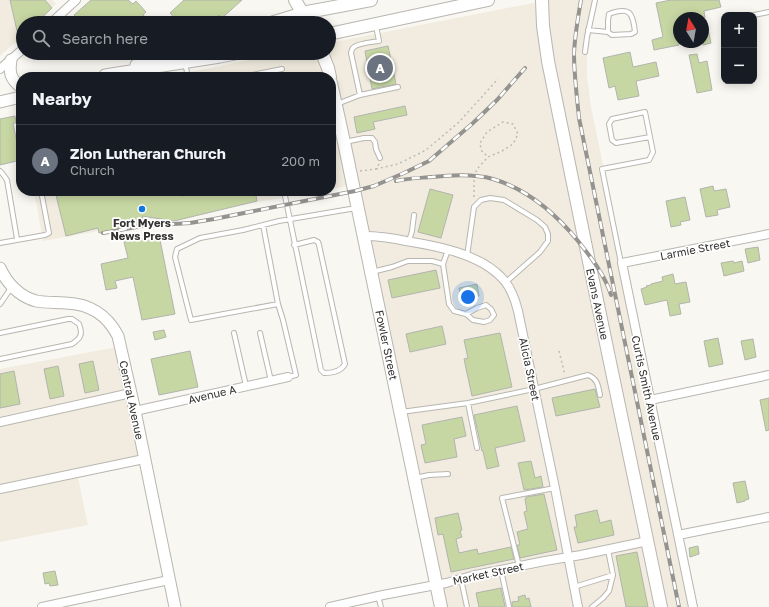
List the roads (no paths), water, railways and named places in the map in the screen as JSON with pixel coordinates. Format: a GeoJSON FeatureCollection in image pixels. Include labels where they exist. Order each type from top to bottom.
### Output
{"type":"FeatureCollection","features":[{"type":"Feature","properties":{"kind":"main road"},"geometry":{"type":"LineString","coordinates":[[295,0],[304,16]]}},
{"type":"Feature","properties":{"kind":"main road"},"geometry":{"type":"LineString","coordinates":[[312,16],[371,0]]}},
{"type":"Feature","properties":{"kind":"main road"},"geometry":{"type":"LineString","coordinates":[[336,32],[488,0]]}},
{"type":"Feature","properties":{"kind":"main road","name":"Evans Avenue"},"geometry":{"type":"LineString","coordinates":[[542,0],[543,26],[548,61],[661,607]]}},
{"type":"Feature","properties":{"kind":"main road"},"geometry":{"type":"LineString","coordinates":[[325,60],[329,72]]}},
{"type":"Feature","properties":{"kind":"main road","name":"Fowler Street"},"geometry":{"type":"LineString","coordinates":[[336,104],[441,607]]}},
{"type":"Feature","properties":{"kind":"street"},"geometry":{"type":"LineString","coordinates":[[59,16],[76,0]]}},
{"type":"Feature","properties":{"kind":"street"},"geometry":{"type":"LineString","coordinates":[[0,69],[16,55]]}},
{"type":"Feature","properties":{"kind":"street"},"geometry":{"type":"LineString","coordinates":[[11,60],[10,74],[16,83]]}},
{"type":"Feature","properties":{"kind":"street"},"geometry":{"type":"LineString","coordinates":[[110,72],[134,60]]}},
{"type":"Feature","properties":{"kind":"street"},"geometry":{"type":"LineString","coordinates":[[121,72],[178,60]]}},
{"type":"Feature","properties":{"kind":"street"},"geometry":{"type":"LineString","coordinates":[[0,102],[16,98]]}},
{"type":"Feature","properties":{"kind":"street","name":"Larmie Street"},"geometry":{"type":"LineString","coordinates":[[622,263],[769,234]]}},
{"type":"Feature","properties":{"kind":"street","name":"Alicia Street"},"geometry":{"type":"LineString","coordinates":[[364,236],[378,236],[428,244],[467,256],[488,266],[509,286],[514,297],[534,389],[578,607]]}},
{"type":"Feature","properties":{"kind":"street","name":"Curtis Smith Avenue"},"geometry":{"type":"LineString","coordinates":[[622,263],[693,607]]}},
{"type":"Feature","properties":{"kind":"street","name":"Central Avenue"},"geometry":{"type":"LineString","coordinates":[[0,268],[3,275],[12,286],[24,296],[34,300],[80,304],[89,307],[106,318],[114,328],[118,336],[135,411],[175,607]]}},
{"type":"Feature","properties":{"kind":"street"},"geometry":{"type":"LineString","coordinates":[[650,400],[769,375]]}},
{"type":"Feature","properties":{"kind":"street","name":"Avenue A"},"geometry":{"type":"LineString","coordinates":[[135,411],[288,377]]}},
{"type":"Feature","properties":{"kind":"street"},"geometry":{"type":"LineString","coordinates":[[0,422],[131,393]]}},
{"type":"Feature","properties":{"kind":"street"},"geometry":{"type":"LineString","coordinates":[[0,489],[144,459]]}},
{"type":"Feature","properties":{"kind":"street"},"geometry":{"type":"LineString","coordinates":[[678,535],[769,518]]}},
{"type":"Feature","properties":{"kind":"street","name":"Market Street"},"geometry":{"type":"LineString","coordinates":[[330,607],[520,566],[568,558],[648,541]]}},
{"type":"Feature","properties":{"kind":"street"},"geometry":{"type":"LineString","coordinates":[[42,607],[169,580]]}},
{"type":"Feature","properties":{"kind":"lane"},"geometry":{"type":"LineString","coordinates":[[586,52],[588,30],[594,0]]}},
{"type":"Feature","properties":{"kind":"lane"},"geometry":{"type":"LineString","coordinates":[[588,30],[608,32],[612,35],[631,34],[635,32],[632,14],[626,11],[609,14],[608,32]]}},
{"type":"Feature","properties":{"kind":"lane"},"geometry":{"type":"LineString","coordinates":[[757,14],[769,12]]}},
{"type":"Feature","properties":{"kind":"lane"},"geometry":{"type":"LineString","coordinates":[[360,95],[351,53],[354,46],[379,41],[375,24]]}},
{"type":"Feature","properties":{"kind":"lane"},"geometry":{"type":"LineString","coordinates":[[187,60],[188,72]]}},
{"type":"Feature","properties":{"kind":"lane"},"geometry":{"type":"LineString","coordinates":[[267,72],[282,69]]}},
{"type":"Feature","properties":{"kind":"lane"},"geometry":{"type":"LineString","coordinates":[[336,104],[360,95],[398,87]]}},
{"type":"Feature","properties":{"kind":"lane"},"geometry":{"type":"LineString","coordinates":[[645,112],[650,137],[616,142],[612,140],[609,124],[612,119],[645,112]]}},
{"type":"Feature","properties":{"kind":"lane","name":"Curtis Smith Avenue"},"geometry":{"type":"LineString","coordinates":[[622,263],[602,169],[649,160],[653,152],[650,137]]}},
{"type":"Feature","properties":{"kind":"lane"},"geometry":{"type":"LineString","coordinates":[[344,142],[372,138],[375,142],[380,158]]}},
{"type":"Feature","properties":{"kind":"lane"},"geometry":{"type":"LineString","coordinates":[[0,171],[7,180],[18,240]]}},
{"type":"Feature","properties":{"kind":"lane"},"geometry":{"type":"LineString","coordinates":[[0,243],[49,233],[42,196]]}},
{"type":"Feature","properties":{"kind":"lane"},"geometry":{"type":"LineString","coordinates":[[285,196],[294,245],[321,370],[324,373],[340,370],[345,364],[318,242],[314,240],[294,245]]}},
{"type":"Feature","properties":{"kind":"lane"},"geometry":{"type":"LineString","coordinates":[[467,256],[474,207],[481,200],[490,198],[504,200],[537,220],[548,234],[548,240],[540,252],[506,282]]}},
{"type":"Feature","properties":{"kind":"lane"},"geometry":{"type":"LineString","coordinates":[[278,304],[191,320],[175,257],[177,249],[200,238],[289,219],[358,208]]}},
{"type":"Feature","properties":{"kind":"lane"},"geometry":{"type":"LineString","coordinates":[[409,241],[412,232],[414,214]]}},
{"type":"Feature","properties":{"kind":"lane"},"geometry":{"type":"LineString","coordinates":[[262,225],[278,304],[296,375],[288,377]]}},
{"type":"Feature","properties":{"kind":"lane"},"geometry":{"type":"LineString","coordinates":[[448,250],[443,264],[449,304],[454,311],[466,314],[473,320],[484,322],[490,320],[494,315],[491,308],[486,305],[476,308],[466,314]]}},
{"type":"Feature","properties":{"kind":"lane"},"geometry":{"type":"LineString","coordinates":[[372,272],[392,268],[408,261],[432,260],[443,264]]}},
{"type":"Feature","properties":{"kind":"lane"},"geometry":{"type":"LineString","coordinates":[[0,304],[12,286]]}},
{"type":"Feature","properties":{"kind":"lane"},"geometry":{"type":"LineString","coordinates":[[0,333],[72,320],[79,324],[81,333],[80,338],[72,344],[0,359]]}},
{"type":"Feature","properties":{"kind":"lane"},"geometry":{"type":"LineString","coordinates":[[234,333],[246,386]]}},
{"type":"Feature","properties":{"kind":"lane"},"geometry":{"type":"LineString","coordinates":[[260,333],[271,381]]}},
{"type":"Feature","properties":{"kind":"lane"},"geometry":{"type":"LineString","coordinates":[[401,412],[468,402],[534,389],[588,375],[594,377],[598,384],[600,395]]}},
{"type":"Feature","properties":{"kind":"lane"},"geometry":{"type":"LineString","coordinates":[[468,402],[477,448]]}},
{"type":"Feature","properties":{"kind":"lane"},"geometry":{"type":"LineString","coordinates":[[414,478],[429,475],[448,474]]}},
{"type":"Feature","properties":{"kind":"lane"},"geometry":{"type":"LineString","coordinates":[[520,566],[502,498],[555,488]]}},
{"type":"Feature","properties":{"kind":"lane"},"geometry":{"type":"LineString","coordinates":[[592,607],[609,591],[613,575],[608,550]]}},
{"type":"Feature","properties":{"kind":"lane"},"geometry":{"type":"LineString","coordinates":[[501,570],[509,607]]}},
{"type":"Feature","properties":{"kind":"lane"},"geometry":{"type":"LineString","coordinates":[[574,587],[613,575]]}},
{"type":"Feature","properties":{"kind":"lane"},"geometry":{"type":"LineString","coordinates":[[461,579],[467,607]]}},
{"type":"Feature","properties":{"kind":"lane"},"geometry":{"type":"LineString","coordinates":[[378,596],[381,607]]}},
{"type":"Feature","properties":{"kind":"railway"},"geometry":{"type":"LineString","coordinates":[[581,0],[574,53],[579,118],[679,607]]}},
{"type":"Feature","properties":{"kind":"railway"},"geometry":{"type":"LineString","coordinates":[[336,195],[374,186],[429,161],[497,100],[525,68]]}},
{"type":"Feature","properties":{"kind":"railway"},"geometry":{"type":"LineString","coordinates":[[396,181],[439,176],[471,176],[486,177],[506,183],[518,189],[550,212],[569,231],[597,266],[611,295]]}},
{"type":"Feature","properties":{"kind":"railway"},"geometry":{"type":"LineString","coordinates":[[103,233],[142,226],[190,223],[330,196]]}},
{"type":"Feature","properties":{"kind":"place","name":"Zion Lutheran Church"},"geometry":{"type":"Point","coordinates":[380,68]}},
{"type":"Feature","properties":{"kind":"place","name":"Fort Myers News Press"},"geometry":{"type":"Point","coordinates":[142,209]}}]}
